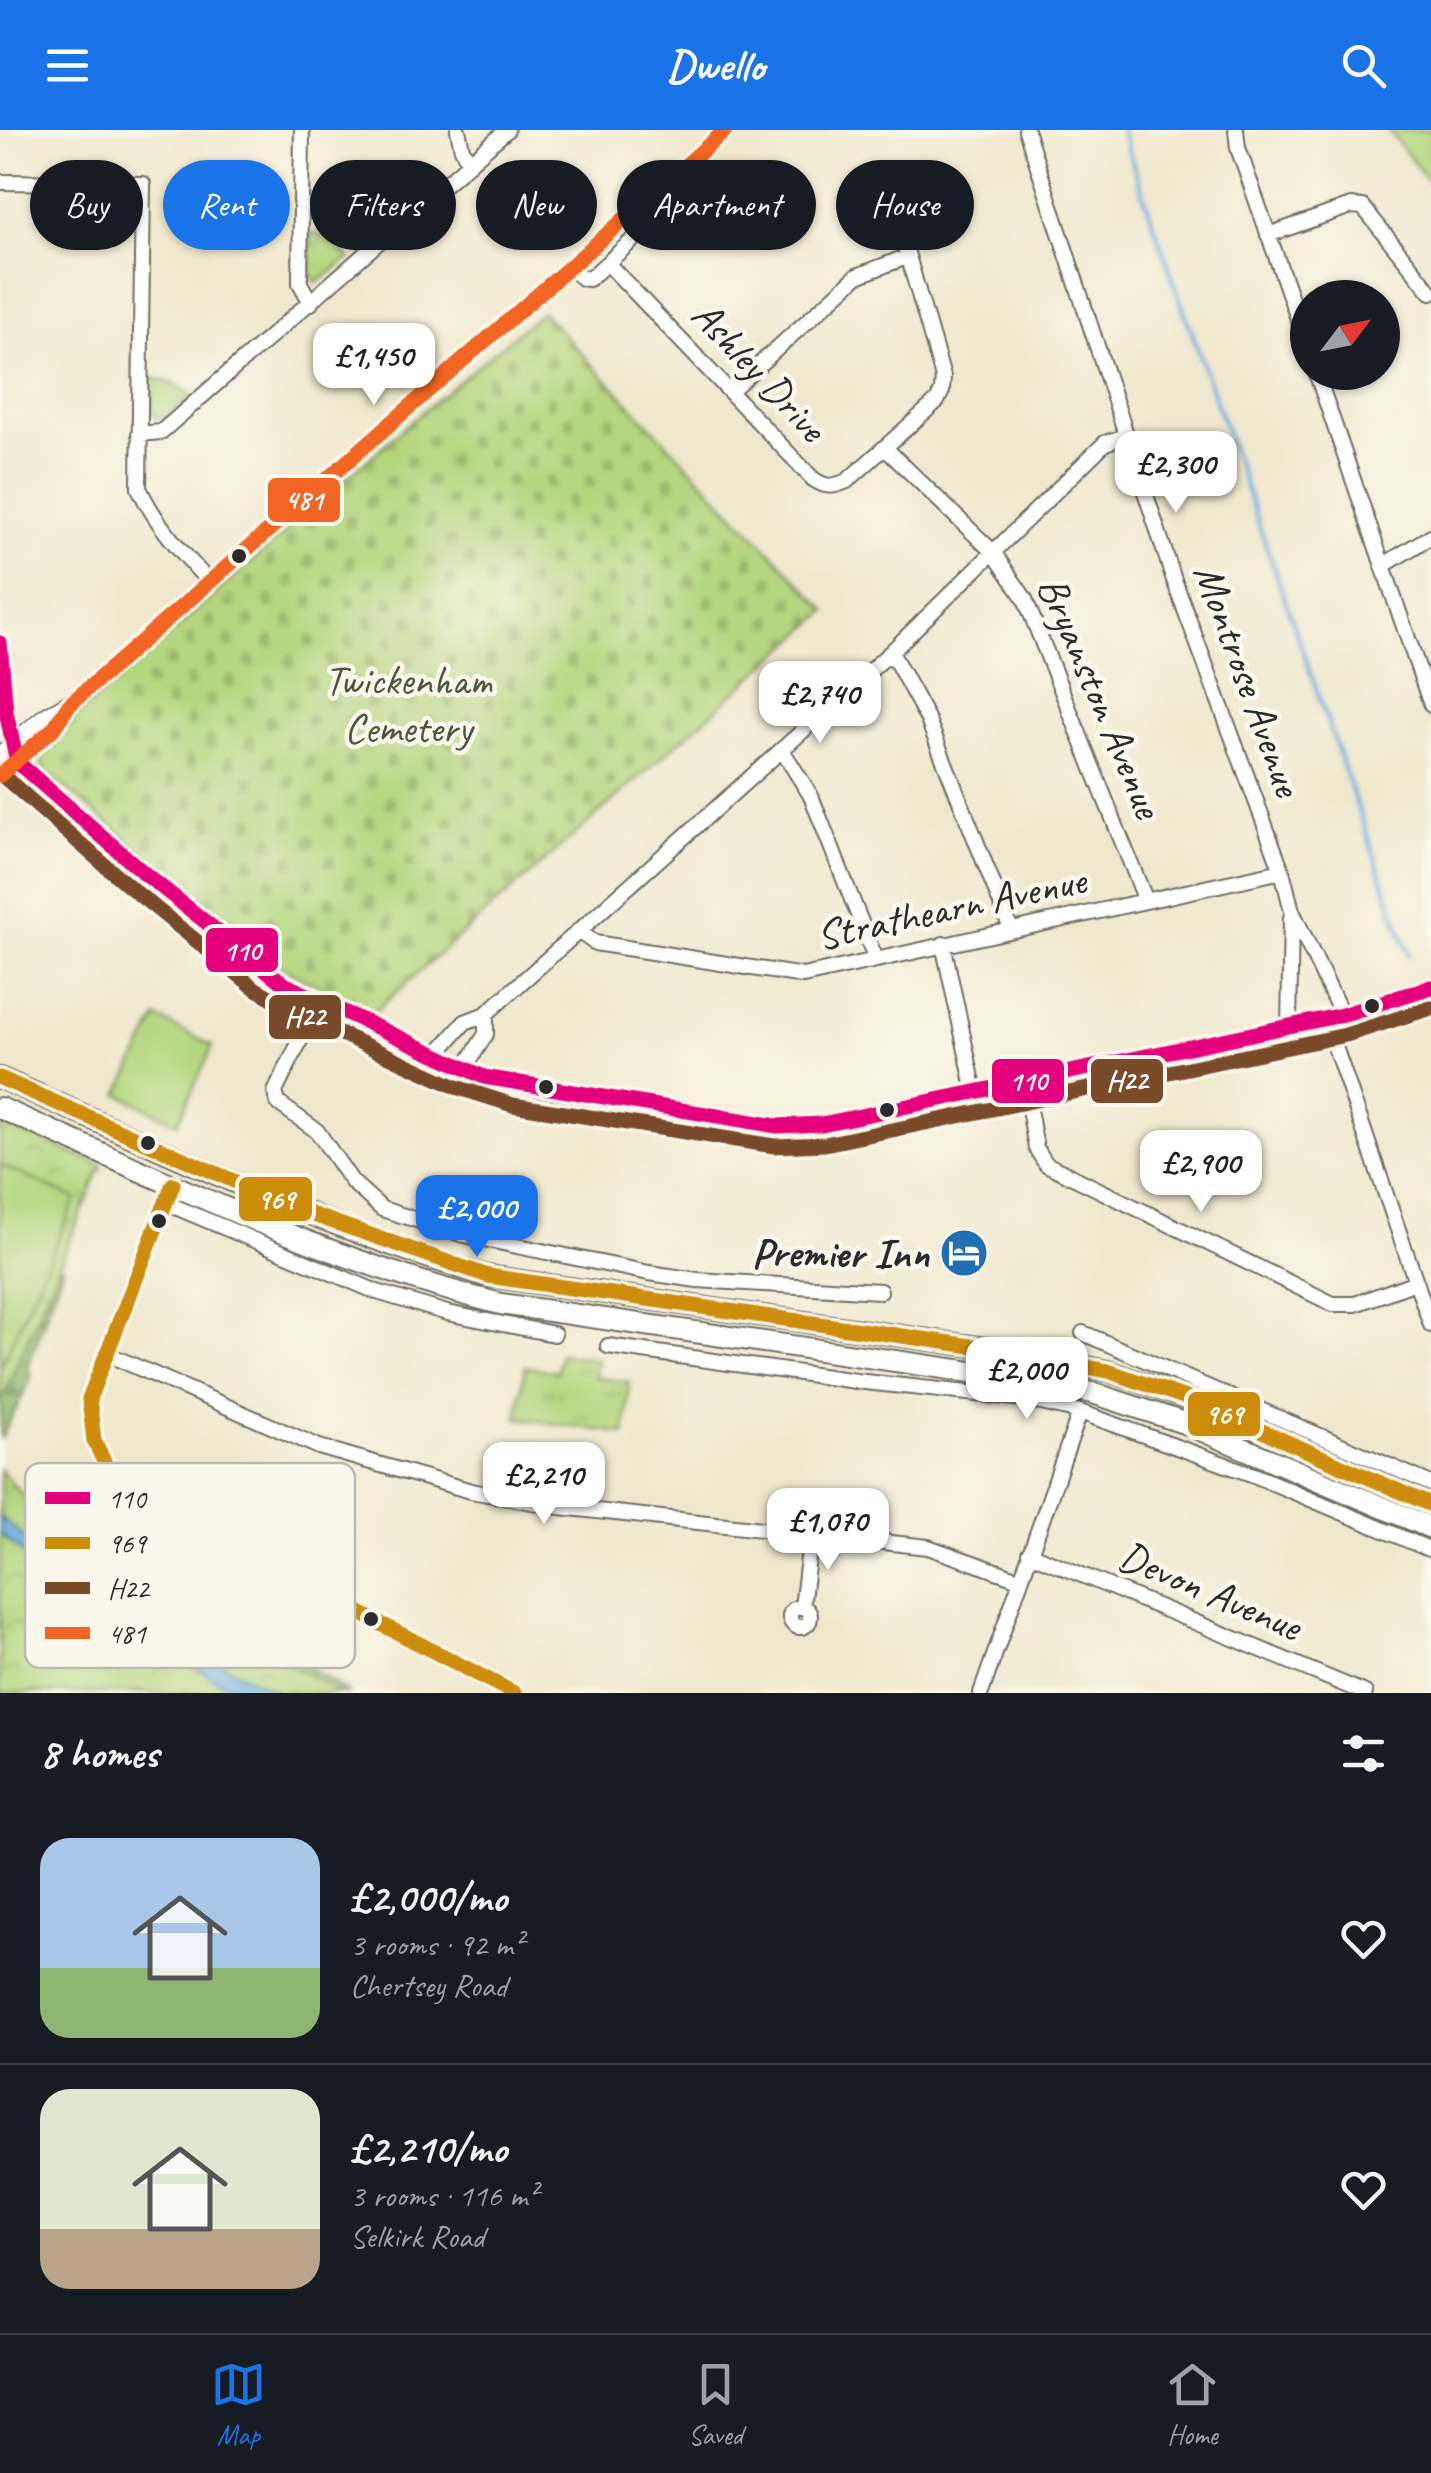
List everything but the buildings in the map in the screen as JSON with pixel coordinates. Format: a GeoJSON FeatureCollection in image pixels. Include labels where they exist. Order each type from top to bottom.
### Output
{"type":"FeatureCollection","features":[{"type":"Feature","properties":{"kind":"highway"},"geometry":{"type":"LineString","coordinates":[[0,1078],[349,1232],[442,1263],[488,1276],[999,1350],[1108,1370],[1190,1399],[1431,1505]]}},
{"type":"Feature","properties":{"kind":"highway"},"geometry":{"type":"LineString","coordinates":[[0,1108],[169,1194],[425,1285],[502,1304],[1094,1393],[1184,1423],[1258,1466],[1431,1528]]}},
{"type":"Feature","properties":{"kind":"main road"},"geometry":{"type":"LineString","coordinates":[[692,160],[726,130]]}},
{"type":"Feature","properties":{"kind":"main road"},"geometry":{"type":"LineString","coordinates":[[0,775],[9,754],[52,729],[69,705],[617,225]]}},
{"type":"Feature","properties":{"kind":"street"},"geometry":{"type":"LineString","coordinates":[[302,130],[300,282],[311,303]]}},
{"type":"Feature","properties":{"kind":"street"},"geometry":{"type":"LineString","coordinates":[[458,130],[462,150],[470,163]]}},
{"type":"Feature","properties":{"kind":"street"},"geometry":{"type":"LineString","coordinates":[[138,434],[160,432],[507,130]]}},
{"type":"Feature","properties":{"kind":"street","name":"Montrose Avenue"},"geometry":{"type":"LineString","coordinates":[[1026,130],[1174,580],[1282,872],[1292,912],[1342,1015]]}},
{"type":"Feature","properties":{"kind":"street"},"geometry":{"type":"LineString","coordinates":[[1236,130],[1238,148],[1290,297]]}},
{"type":"Feature","properties":{"kind":"street"},"geometry":{"type":"LineString","coordinates":[[0,182],[143,184],[139,488],[150,513],[210,582]]}},
{"type":"Feature","properties":{"kind":"street"},"geometry":{"type":"LineString","coordinates":[[1268,235],[1351,206],[1363,208],[1431,292]]}},
{"type":"Feature","properties":{"kind":"street"},"geometry":{"type":"LineString","coordinates":[[568,267],[589,279],[623,250]]}},
{"type":"Feature","properties":{"kind":"street","name":"Ashley Drive"},"geometry":{"type":"LineString","coordinates":[[608,264],[813,479],[834,487],[848,481],[936,401],[942,391],[944,376],[904,250]]}},
{"type":"Feature","properties":{"kind":"street"},"geometry":{"type":"LineString","coordinates":[[730,391],[857,276],[906,258]]}},
{"type":"Feature","properties":{"kind":"street"},"geometry":{"type":"LineString","coordinates":[[1322,390],[1431,705]]}},
{"type":"Feature","properties":{"kind":"street"},"geometry":{"type":"LineString","coordinates":[[436,1055],[465,1022],[486,1014],[891,652],[1104,443],[1126,436]]}},
{"type":"Feature","properties":{"kind":"street","name":"Bryanston Avenue"},"geometry":{"type":"LineString","coordinates":[[885,448],[994,553],[1026,599],[1146,901]]}},
{"type":"Feature","properties":{"kind":"street"},"geometry":{"type":"LineString","coordinates":[[1384,566],[1431,536]]}},
{"type":"Feature","properties":{"kind":"street"},"geometry":{"type":"LineString","coordinates":[[0,644],[9,754],[125,858],[284,984],[464,1069],[516,1085],[777,1126],[822,1124],[1290,1027],[1431,987]]}},
{"type":"Feature","properties":{"kind":"street"},"geometry":{"type":"LineString","coordinates":[[891,652],[928,720],[1011,930]]}},
{"type":"Feature","properties":{"kind":"street"},"geometry":{"type":"LineString","coordinates":[[782,750],[811,796],[876,960]]}},
{"type":"Feature","properties":{"kind":"street","name":"Strathearn Avenue"},"geometry":{"type":"LineString","coordinates":[[578,931],[595,944],[803,976],[1282,872]]}},
{"type":"Feature","properties":{"kind":"street","name":"Montrose Avenue"},"geometry":{"type":"LineString","coordinates":[[1290,1027],[1292,912]]}},
{"type":"Feature","properties":{"kind":"street"},"geometry":{"type":"LineString","coordinates":[[943,944],[975,1092]]}},
{"type":"Feature","properties":{"kind":"street"},"geometry":{"type":"LineString","coordinates":[[320,1002],[275,1092],[278,1103],[317,1131],[352,1182],[382,1210],[464,1235],[649,1273],[698,1280],[880,1291]]}},
{"type":"Feature","properties":{"kind":"street"},"geometry":{"type":"LineString","coordinates":[[464,1069],[486,1034],[486,1014]]}},
{"type":"Feature","properties":{"kind":"street"},"geometry":{"type":"LineString","coordinates":[[1324,1018],[1431,1325]]}},
{"type":"Feature","properties":{"kind":"street"},"geometry":{"type":"LineString","coordinates":[[1024,1081],[1036,1148],[1046,1164],[1333,1304],[1355,1304],[1416,1282]]}},
{"type":"Feature","properties":{"kind":"street"},"geometry":{"type":"LineString","coordinates":[[105,1463],[90,1426],[89,1399],[169,1194],[377,1292],[447,1313],[554,1334]]}},
{"type":"Feature","properties":{"kind":"street"},"geometry":{"type":"LineString","coordinates":[[1083,1333],[1431,1484]]}},
{"type":"Feature","properties":{"kind":"street"},"geometry":{"type":"LineString","coordinates":[[608,1346],[856,1381],[1024,1399],[1080,1412],[1258,1466],[1431,1550]]}},
{"type":"Feature","properties":{"kind":"street"},"geometry":{"type":"LineString","coordinates":[[105,1353],[319,1447],[472,1491],[560,1507],[928,1547],[1019,1579]]}},
{"type":"Feature","properties":{"kind":"street"},"geometry":{"type":"LineString","coordinates":[[983,1692],[1080,1412]]}},
{"type":"Feature","properties":{"kind":"street"},"geometry":{"type":"LineString","coordinates":[[802,1607],[810,1534]]}},
{"type":"Feature","properties":{"kind":"street","name":"Devon Avenue"},"geometry":{"type":"LineString","coordinates":[[1029,1553],[1340,1688],[1365,1693]]}},
{"type":"Feature","properties":{"kind":"street"},"geometry":{"type":"LineString","coordinates":[[355,1612],[514,1693]]}},
{"type":"Feature","properties":{"kind":"green space"},"geometry":{"type":"Polygon","coordinates":[[[1388,130],[1431,130],[1431,185],[1388,130]]]}},
{"type":"Feature","properties":{"kind":"green space"},"geometry":{"type":"Polygon","coordinates":[[[310,233],[310,250],[342,250],[349,259],[317,283],[309,272],[310,233]]]}},
{"type":"Feature","properties":{"kind":"green space","name":"Twickenham Cemetery"},"geometry":{"type":"Polygon","coordinates":[[[542,312],[827,611],[373,1013],[267,956],[42,768],[42,746],[414,419],[542,312]]]}},
{"type":"Feature","properties":{"kind":"green space"},"geometry":{"type":"Polygon","coordinates":[[[151,379],[173,384],[192,397],[167,418],[157,418],[151,410],[151,379]]]}},
{"type":"Feature","properties":{"kind":"green space"},"geometry":{"type":"Polygon","coordinates":[[[157,1018],[213,1046],[177,1123],[119,1094],[157,1018]]]}},
{"type":"Feature","properties":{"kind":"green space"},"geometry":{"type":"Polygon","coordinates":[[[0,1123],[102,1165],[0,1403],[0,1123]]]}},
{"type":"Feature","properties":{"kind":"green space"},"geometry":{"type":"Polygon","coordinates":[[[0,1165],[76,1199],[1,1365],[0,1364],[0,1165]]]}},
{"type":"Feature","properties":{"kind":"green space"},"geometry":{"type":"Polygon","coordinates":[[[51,1267],[63,1267],[28,1366],[31,1378],[1,1439],[0,1363],[51,1267]]]}},
{"type":"Feature","properties":{"kind":"green space"},"geometry":{"type":"Polygon","coordinates":[[[560,1354],[597,1359],[595,1377],[629,1382],[625,1434],[517,1418],[525,1366],[557,1372],[560,1354]]]}},
{"type":"Feature","properties":{"kind":"green space"},"geometry":{"type":"Polygon","coordinates":[[[0,1469],[25,1497],[25,1668],[295,1668],[340,1693],[0,1693],[0,1469]]]}},
{"type":"Feature","properties":{"kind":"green space"},"geometry":{"type":"Polygon","coordinates":[[[285,1668],[312,1668],[348,1693],[323,1693],[285,1668]]]}},
{"type":"Feature","properties":{"kind":"water"},"geometry":{"type":"Polygon","coordinates":[[[0,1517],[25,1537],[25,1556],[0,1534],[0,1517]]]}},
{"type":"Feature","properties":{"kind":"water"},"geometry":{"type":"Polygon","coordinates":[[[195,1668],[230,1668],[279,1693],[241,1693],[195,1668]]]}},
{"type":"Feature","properties":{"kind":"waterway"},"geometry":{"type":"LineString","coordinates":[[1121,130],[1409,955]]}},
{"type":"Feature","properties":{"kind":"transit line","name":"481"},"geometry":{"type":"LineString","coordinates":[[0,775],[53,729],[69,705],[726,130]]}},
{"type":"Feature","properties":{"kind":"transit line","name":"110"},"geometry":{"type":"LineString","coordinates":[[0,643],[6,712],[17,762],[145,874],[284,984],[484,1077],[777,1126],[822,1124],[1342,1015],[1431,987]]}},
{"type":"Feature","properties":{"kind":"transit line","name":"H22"},"geometry":{"type":"LineString","coordinates":[[3,776],[132,889],[256,989],[311,1020],[456,1087],[513,1105],[774,1146],[825,1144],[1346,1035],[1431,1008]]}},
{"type":"Feature","properties":{"kind":"transit line","name":"969"},"geometry":{"type":"LineString","coordinates":[[0,1078],[302,1211],[488,1276],[999,1350],[1108,1371],[1189,1399],[1431,1505]]}},
{"type":"Feature","properties":{"kind":"transit line","name":"969"},"geometry":{"type":"LineString","coordinates":[[105,1463],[94,1440],[89,1399],[173,1184]]}},
{"type":"Feature","properties":{"kind":"transit line","name":"969"},"geometry":{"type":"LineString","coordinates":[[355,1610],[514,1693]]}},
{"type":"Feature","properties":{"kind":"place","name":"Premier Inn"},"geometry":{"type":"Point","coordinates":[964,1253]}}]}
